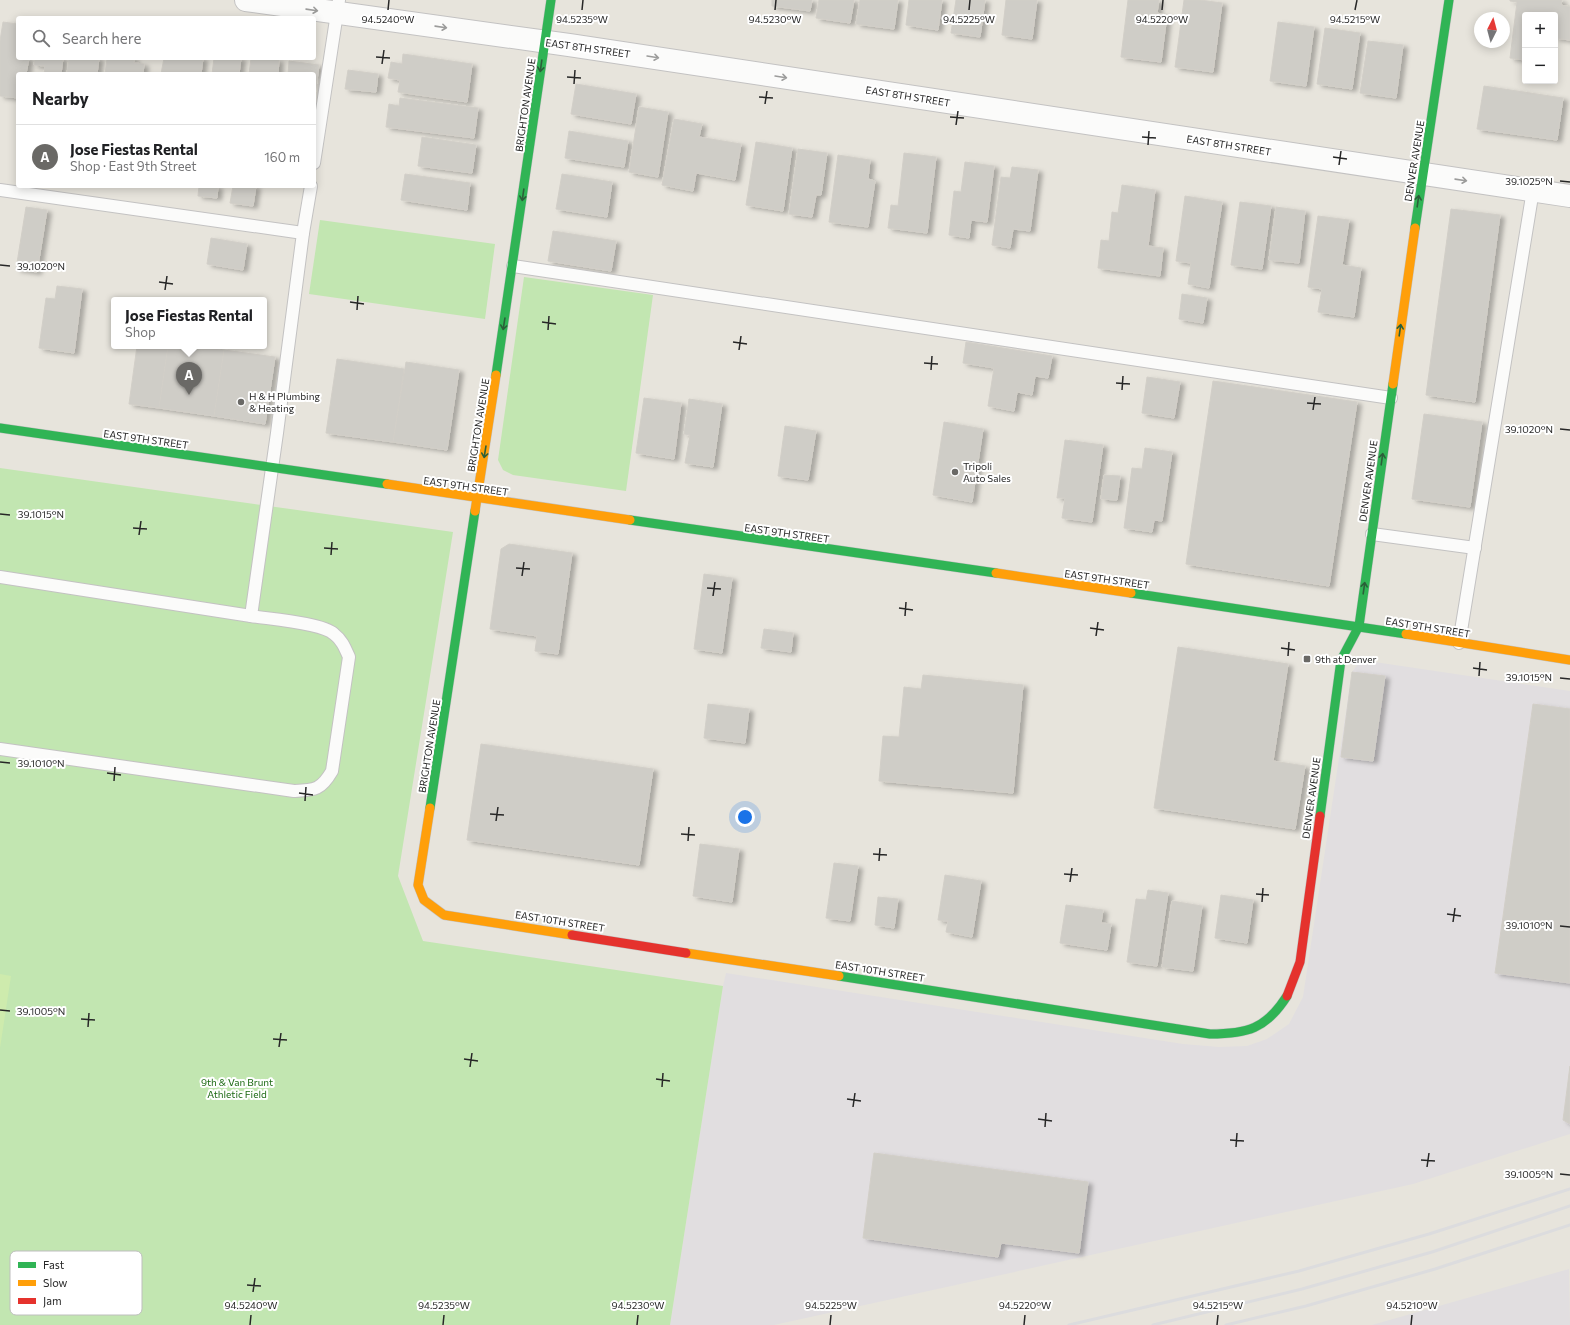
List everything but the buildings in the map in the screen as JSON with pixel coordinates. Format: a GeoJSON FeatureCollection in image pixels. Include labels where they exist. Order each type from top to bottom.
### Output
{"type":"FeatureCollection","features":[{"type":"Feature","properties":{"kind":"street","name":"EAST 8TH STREET"},"geometry":{"type":"LineString","coordinates":[[246,0],[338,7],[545,41],[1570,196]]}},
{"type":"Feature","properties":{"kind":"street","name":"BRIGHTON AVENUE"},"geometry":{"type":"LineString","coordinates":[[424,900],[418,885],[478,499],[551,0]]}},
{"type":"Feature","properties":{"kind":"street","name":"DENVER AVENUE"},"geometry":{"type":"LineString","coordinates":[[1300,962],[1341,660],[1359,626],[1422,174],[1449,0]]}},
{"type":"Feature","properties":{"kind":"street","name":"EAST 9TH STREET"},"geometry":{"type":"LineString","coordinates":[[0,428],[272,469],[1359,626],[1570,660]]}},
{"type":"Feature","properties":{"kind":"street","name":"EAST 10TH STREET"},"geometry":{"type":"LineString","coordinates":[[424,900],[444,915],[1210,1034],[1243,1032],[1256,1027],[1270,1018],[1283,1003],[1294,983],[1300,962]]}},
{"type":"Feature","properties":{"kind":"lane"},"geometry":{"type":"LineString","coordinates":[[316,150],[338,7]]}},
{"type":"Feature","properties":{"kind":"lane"},"geometry":{"type":"LineString","coordinates":[[251,616],[310,188]]}},
{"type":"Feature","properties":{"kind":"lane"},"geometry":{"type":"LineString","coordinates":[[0,190],[304,233]]}},
{"type":"Feature","properties":{"kind":"lane"},"geometry":{"type":"LineString","coordinates":[[1459,643],[1533,190]]}},
{"type":"Feature","properties":{"kind":"lane"},"geometry":{"type":"LineString","coordinates":[[513,266],[1391,398]]}},
{"type":"Feature","properties":{"kind":"lane"},"geometry":{"type":"LineString","coordinates":[[1372,534],[1475,548]]}},
{"type":"Feature","properties":{"kind":"lane"},"geometry":{"type":"LineString","coordinates":[[0,577],[322,627],[333,633],[343,643],[349,657],[332,771],[325,782],[312,790],[294,791],[0,749]]}},
{"type":"Feature","properties":{"kind":"shaded area"},"geometry":{"type":"Polygon","coordinates":[[[1361,660],[1570,691],[1570,1134],[1413,1184],[774,1325],[670,1325],[726,973],[1183,1044],[1219,1047],[1247,1046],[1267,1039],[1289,1024],[1303,997],[1352,672],[1361,660]]]}},
{"type":"Feature","properties":{"kind":"shaded area"},"geometry":{"type":"Polygon","coordinates":[[[1569,1269],[1570,1325],[1372,1325],[1569,1269]]]}},
{"type":"Feature","properties":{"kind":"green space"},"geometry":{"type":"Polygon","coordinates":[[[320,220],[495,244],[485,319],[309,294],[320,220]]]}},
{"type":"Feature","properties":{"kind":"green space"},"geometry":{"type":"Polygon","coordinates":[[[524,277],[653,295],[626,491],[513,475],[503,470],[498,460],[524,277]]]}},
{"type":"Feature","properties":{"kind":"green space","name":"9th & Van Brunt Athletic Field"},"geometry":{"type":"Polygon","coordinates":[[[0,468],[453,532],[398,876],[423,941],[723,986],[670,1325],[0,1325],[0,468]]]}},
{"type":"Feature","properties":{"kind":"green space"},"geometry":{"type":"Polygon","coordinates":[[[0,974],[11,976],[0,1048],[0,974]]]}},
{"type":"Feature","properties":{"kind":"railway"},"geometry":{"type":"LineString","coordinates":[[1069,1325],[1299,1271],[1429,1234],[1570,1189]]}},
{"type":"Feature","properties":{"kind":"railway"},"geometry":{"type":"LineString","coordinates":[[1153,1325],[1302,1289],[1432,1252],[1570,1206]]}},
{"type":"Feature","properties":{"kind":"railway"},"geometry":{"type":"LineString","coordinates":[[1226,1325],[1306,1306],[1435,1269],[1570,1225]]}},
{"type":"Feature","properties":{"kind":"traffic: fast"},"geometry":{"type":"LineString","coordinates":[[496,375],[551,0]]}},
{"type":"Feature","properties":{"kind":"traffic: fast"},"geometry":{"type":"LineString","coordinates":[[1415,228],[1449,0]]}},
{"type":"Feature","properties":{"kind":"traffic: fast"},"geometry":{"type":"LineString","coordinates":[[1320,816],[1341,660],[1359,626],[1393,384]]}},
{"type":"Feature","properties":{"kind":"traffic: fast"},"geometry":{"type":"LineString","coordinates":[[0,428],[387,484]]}},
{"type":"Feature","properties":{"kind":"traffic: fast"},"geometry":{"type":"LineString","coordinates":[[430,808],[475,511]]}},
{"type":"Feature","properties":{"kind":"traffic: fast"},"geometry":{"type":"LineString","coordinates":[[630,520],[996,573]]}},
{"type":"Feature","properties":{"kind":"traffic: fast"},"geometry":{"type":"LineString","coordinates":[[1131,593],[1406,634]]}},
{"type":"Feature","properties":{"kind":"traffic: fast"},"geometry":{"type":"LineString","coordinates":[[839,976],[1210,1034],[1245,1031],[1263,1023],[1271,1016],[1287,996]]}},
{"type":"Feature","properties":{"kind":"traffic: slow"},"geometry":{"type":"LineString","coordinates":[[1393,384],[1415,228]]}},
{"type":"Feature","properties":{"kind":"traffic: slow"},"geometry":{"type":"LineString","coordinates":[[475,511],[496,375]]}},
{"type":"Feature","properties":{"kind":"traffic: slow"},"geometry":{"type":"LineString","coordinates":[[387,484],[630,520]]}},
{"type":"Feature","properties":{"kind":"traffic: slow"},"geometry":{"type":"LineString","coordinates":[[996,573],[1131,593]]}},
{"type":"Feature","properties":{"kind":"traffic: slow"},"geometry":{"type":"LineString","coordinates":[[1406,634],[1570,660]]}},
{"type":"Feature","properties":{"kind":"traffic: slow"},"geometry":{"type":"LineString","coordinates":[[430,808],[418,885],[424,900],[444,915],[572,935]]}},
{"type":"Feature","properties":{"kind":"traffic: slow"},"geometry":{"type":"LineString","coordinates":[[686,953],[839,976]]}},
{"type":"Feature","properties":{"kind":"traffic: jam"},"geometry":{"type":"LineString","coordinates":[[1287,996],[1300,962],[1320,816]]}},
{"type":"Feature","properties":{"kind":"traffic: jam"},"geometry":{"type":"LineString","coordinates":[[572,935],[686,953]]}},
{"type":"Feature","properties":{"kind":"place","name":"Jose Fiestas Rental"},"geometry":{"type":"Point","coordinates":[189,395]}},
{"type":"Feature","properties":{"kind":"place","name":"H & H Plumbing & Heating"},"geometry":{"type":"Point","coordinates":[241,402]}},
{"type":"Feature","properties":{"kind":"place","name":"Tripoli Auto Sales"},"geometry":{"type":"Point","coordinates":[955,472]}},
{"type":"Feature","properties":{"kind":"place","name":"9th at Denver"},"geometry":{"type":"Point","coordinates":[1307,659]}}]}
